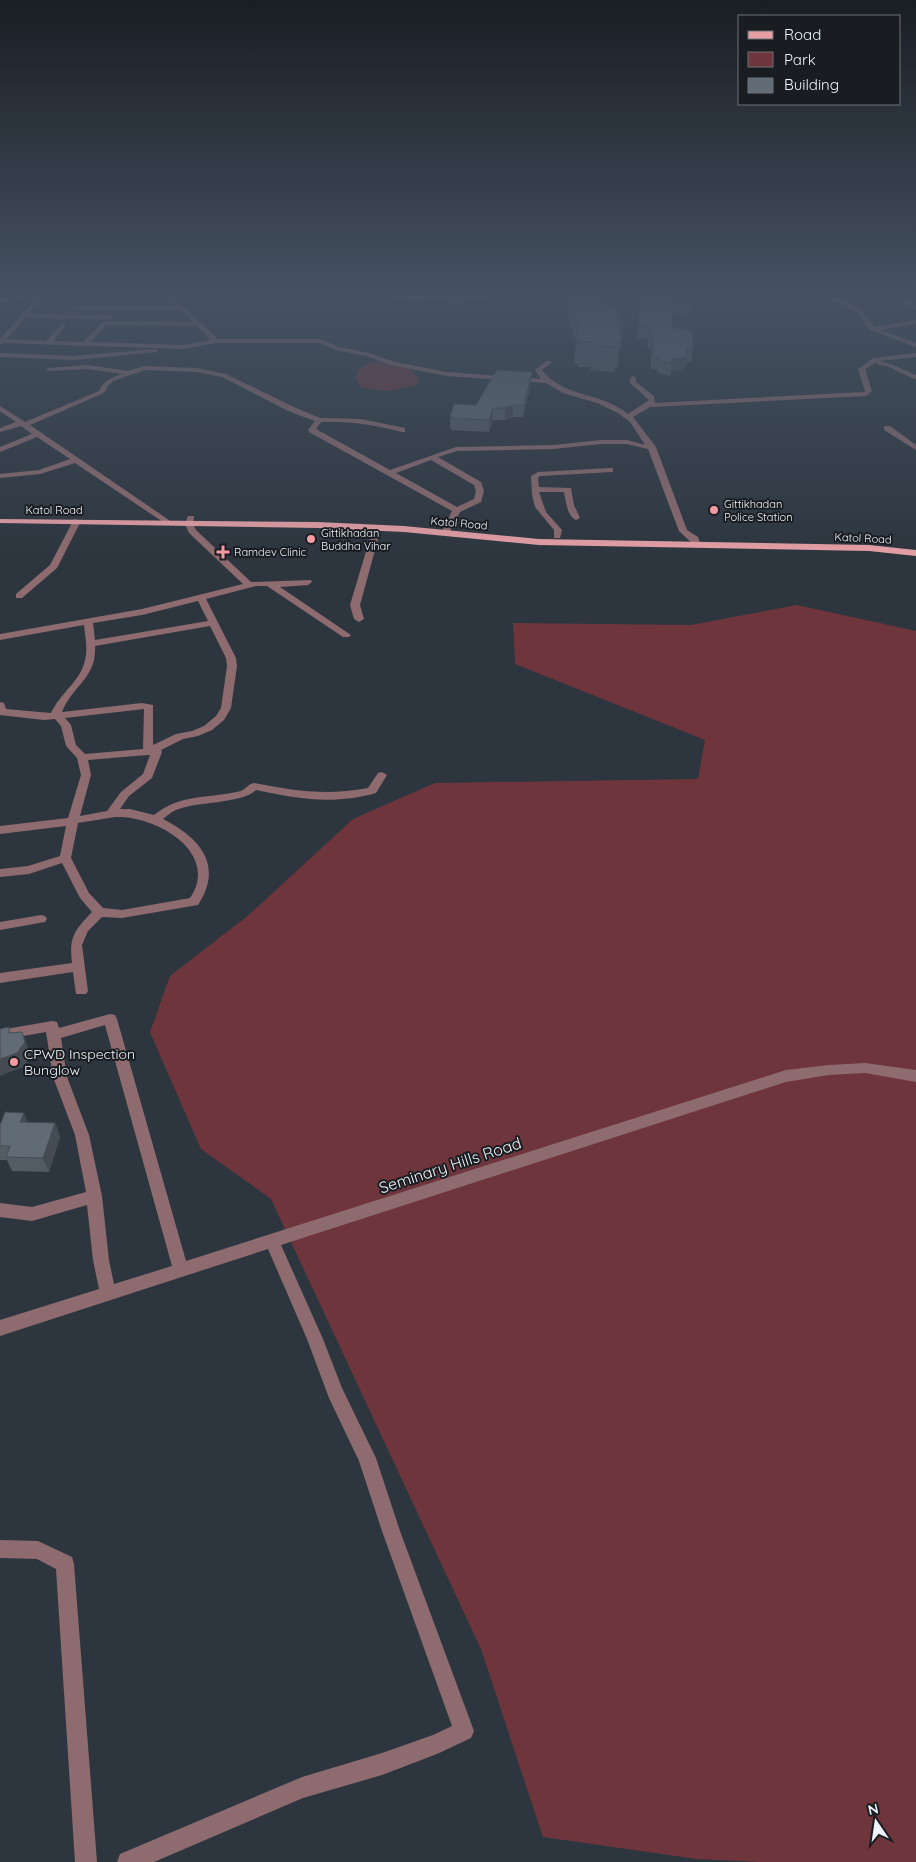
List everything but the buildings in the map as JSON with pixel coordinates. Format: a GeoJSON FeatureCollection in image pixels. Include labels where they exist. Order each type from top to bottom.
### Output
{"type":"FeatureCollection","features":[{"type":"Feature","properties":{"kind":"main road","name":"Katol Road"},"geometry":{"type":"LineString","coordinates":[[0,516],[377,528],[510,535],[869,548],[916,553]]}},
{"type":"Feature","properties":{"kind":"main road","name":"Katol Road"},"geometry":{"type":"LineString","coordinates":[[0,521],[163,520]]}},
{"type":"Feature","properties":{"kind":"main road","name":"Katol Road"},"geometry":{"type":"LineString","coordinates":[[190,521],[374,522],[539,542],[874,544],[916,548]]}},
{"type":"Feature","properties":{"kind":"street"},"geometry":{"type":"LineString","coordinates":[[0,430],[24,424],[102,392],[109,383]]}},
{"type":"Feature","properties":{"kind":"street"},"geometry":{"type":"LineString","coordinates":[[239,383],[319,420],[358,420],[402,430]]}},
{"type":"Feature","properties":{"kind":"street"},"geometry":{"type":"LineString","coordinates":[[548,383],[554,387],[620,410],[628,416],[652,447],[683,531],[696,542]]}},
{"type":"Feature","properties":{"kind":"street"},"geometry":{"type":"LineString","coordinates":[[633,383],[652,397],[653,401],[650,405]]}},
{"type":"Feature","properties":{"kind":"street"},"geometry":{"type":"LineString","coordinates":[[628,416],[650,405],[866,394],[869,391],[866,383]]}},
{"type":"Feature","properties":{"kind":"street"},"geometry":{"type":"LineString","coordinates":[[0,408],[163,520]]}},
{"type":"Feature","properties":{"kind":"street"},"geometry":{"type":"LineString","coordinates":[[319,420],[312,430],[457,510]]}},
{"type":"Feature","properties":{"kind":"street"},"geometry":{"type":"LineString","coordinates":[[887,428],[916,448]]}},
{"type":"Feature","properties":{"kind":"street"},"geometry":{"type":"LineString","coordinates":[[0,450],[38,434]]}},
{"type":"Feature","properties":{"kind":"street"},"geometry":{"type":"LineString","coordinates":[[901,438],[916,436]]}},
{"type":"Feature","properties":{"kind":"street"},"geometry":{"type":"LineString","coordinates":[[388,472],[456,449],[586,446],[601,442],[627,442],[644,447],[652,447]]}},
{"type":"Feature","properties":{"kind":"street"},"geometry":{"type":"LineString","coordinates":[[432,457],[478,484],[480,491],[478,500],[457,510],[447,531]]}},
{"type":"Feature","properties":{"kind":"street"},"geometry":{"type":"LineString","coordinates":[[0,476],[40,472],[75,460]]}},
{"type":"Feature","properties":{"kind":"street"},"geometry":{"type":"LineString","coordinates":[[557,536],[558,530],[543,517],[535,499],[534,478],[538,474],[610,470]]}},
{"type":"Feature","properties":{"kind":"street"},"geometry":{"type":"LineString","coordinates":[[534,489],[568,490],[570,505],[576,518]]}},
{"type":"Feature","properties":{"kind":"street"},"geometry":{"type":"LineString","coordinates":[[19,596],[54,566],[78,521]]}},
{"type":"Feature","properties":{"kind":"street"},"geometry":{"type":"LineString","coordinates":[[190,521],[192,531],[205,546],[248,584]]}},
{"type":"Feature","properties":{"kind":"street"},"geometry":{"type":"LineString","coordinates":[[359,619],[355,605],[377,528]]}},
{"type":"Feature","properties":{"kind":"street"},"geometry":{"type":"LineString","coordinates":[[272,585],[308,582]]}},
{"type":"Feature","properties":{"kind":"street"},"geometry":{"type":"LineString","coordinates":[[0,637],[142,612],[201,598],[248,584],[269,583],[346,635]]}},
{"type":"Feature","properties":{"kind":"street"},"geometry":{"type":"LineString","coordinates":[[148,752],[180,736],[194,734],[208,728],[220,718],[226,708],[232,666],[216,626],[212,623],[201,598]]}},
{"type":"Feature","properties":{"kind":"street"},"geometry":{"type":"LineString","coordinates":[[56,714],[58,704],[84,673],[90,661],[88,621]]}},
{"type":"Feature","properties":{"kind":"street"},"geometry":{"type":"LineString","coordinates":[[90,644],[212,623]]}},
{"type":"Feature","properties":{"kind":"street"},"geometry":{"type":"LineString","coordinates":[[0,705],[2,712],[44,717],[56,714],[142,706],[149,707],[148,752]]}},
{"type":"Feature","properties":{"kind":"street"},"geometry":{"type":"LineString","coordinates":[[0,830],[72,821],[90,816],[129,813],[171,827],[194,847],[202,860],[205,874],[204,888],[194,902],[122,914],[99,912],[84,895],[65,858],[72,821],[86,775],[82,757],[71,746],[66,725],[56,714]]}},
{"type":"Feature","properties":{"kind":"street"},"geometry":{"type":"LineString","coordinates":[[82,757],[157,752],[148,776],[125,794],[110,815]]}},
{"type":"Feature","properties":{"kind":"street"},"geometry":{"type":"LineString","coordinates":[[154,821],[170,808],[185,803],[247,793],[254,786],[298,795],[325,797],[352,796],[372,792],[382,775]]}},
{"type":"Feature","properties":{"kind":"street"},"geometry":{"type":"LineString","coordinates":[[0,873],[29,870],[65,858]]}},
{"type":"Feature","properties":{"kind":"street"},"geometry":{"type":"LineString","coordinates":[[81,991],[76,945],[83,929],[99,912]]}},
{"type":"Feature","properties":{"kind":"street"},"geometry":{"type":"LineString","coordinates":[[0,926],[41,919]]}},
{"type":"Feature","properties":{"kind":"street"},"geometry":{"type":"LineString","coordinates":[[0,978],[78,967]]}},
{"type":"Feature","properties":{"kind":"street"},"geometry":{"type":"LineString","coordinates":[[54,1035],[110,1019],[181,1270]]}},
{"type":"Feature","properties":{"kind":"street"},"geometry":{"type":"LineString","coordinates":[[0,1036],[52,1026],[60,1077],[82,1135],[94,1196],[101,1260],[108,1293]]}},
{"type":"Feature","properties":{"kind":"street","name":"Seminary Hills Road"},"geometry":{"type":"LineString","coordinates":[[0,1328],[786,1076],[829,1070],[865,1068],[916,1076]]}},
{"type":"Feature","properties":{"kind":"street"},"geometry":{"type":"LineString","coordinates":[[0,1210],[32,1214],[94,1196]]}},
{"type":"Feature","properties":{"kind":"street"},"geometry":{"type":"LineString","coordinates":[[128,1862],[302,1788],[382,1764],[437,1744],[464,1731],[391,1531],[367,1458],[336,1392],[272,1240]]}},
{"type":"Feature","properties":{"kind":"street"},"geometry":{"type":"LineString","coordinates":[[0,1549],[38,1550],[64,1564],[86,1862]]}},
{"type":"Feature","properties":{"kind":"green space"},"geometry":{"type":"Polygon","coordinates":[[[358,383],[418,383],[418,385],[386,391],[362,388],[358,383]]]}},
{"type":"Feature","properties":{"kind":"green space"},"geometry":{"type":"Polygon","coordinates":[[[797,605],[916,631],[916,1862],[762,1862],[697,1859],[543,1837],[481,1649],[271,1199],[201,1149],[150,1032],[170,976],[250,914],[353,819],[435,783],[698,779],[705,740],[515,664],[513,623],[691,625],[797,605]]]}},
{"type":"Feature","properties":{"kind":"place","name":"Gittikhadan Police Station"},"geometry":{"type":"Point","coordinates":[714,510]}},
{"type":"Feature","properties":{"kind":"place","name":"Gittikhadan Buddha Vihar"},"geometry":{"type":"Point","coordinates":[311,539]}},
{"type":"Feature","properties":{"kind":"place","name":"Ramdev Clinic"},"geometry":{"type":"Point","coordinates":[223,552]}},
{"type":"Feature","properties":{"kind":"place","name":"CPWD Inspection Bunglow"},"geometry":{"type":"Point","coordinates":[14,1062]}}]}
